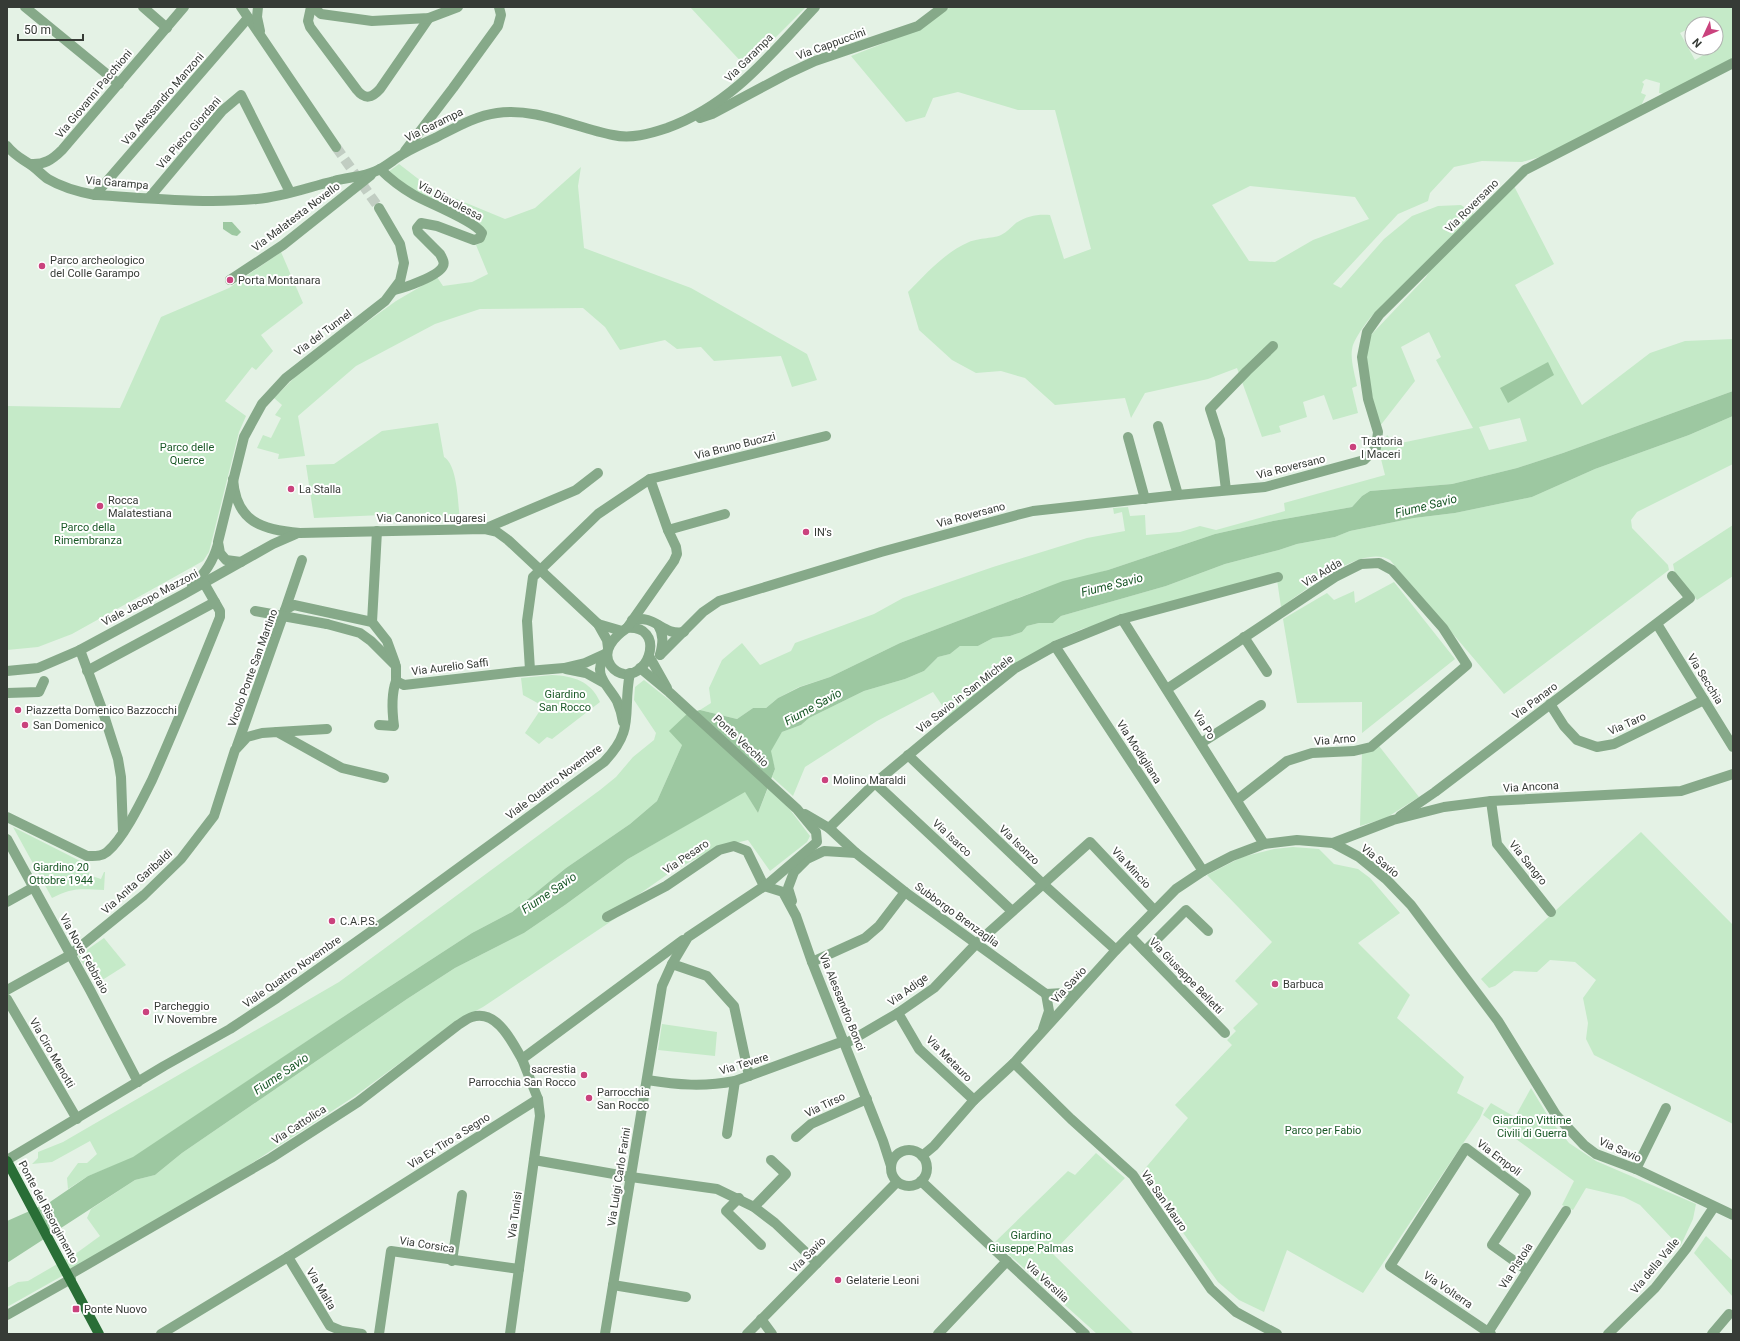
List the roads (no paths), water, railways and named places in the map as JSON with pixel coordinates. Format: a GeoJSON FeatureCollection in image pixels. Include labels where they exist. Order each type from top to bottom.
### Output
{"type":"FeatureCollection","features":[{"type":"Feature","properties":{"kind":"main road","name":"Ponte del Risorgimento"},"geometry":{"type":"LineString","coordinates":[[7,1160],[72,1275],[99,1334]]}},
{"type":"Feature","properties":{"kind":"street"},"geometry":{"type":"LineString","coordinates":[[25,7],[119,84]]}},
{"type":"Feature","properties":{"kind":"street"},"geometry":{"type":"LineString","coordinates":[[143,7],[166,28]]}},
{"type":"Feature","properties":{"kind":"street","name":"Via Giovanni Pacchioni"},"geometry":{"type":"LineString","coordinates":[[30,164],[43,164],[55,157],[184,7]]}},
{"type":"Feature","properties":{"kind":"street"},"geometry":{"type":"LineString","coordinates":[[241,7],[336,147]]}},
{"type":"Feature","properties":{"kind":"street"},"geometry":{"type":"LineString","coordinates":[[258,7],[258,23],[264,41]]}},
{"type":"Feature","properties":{"kind":"street"},"geometry":{"type":"LineString","coordinates":[[430,18],[380,89],[375,95],[368,97],[363,96],[357,90],[310,27],[308,21],[312,7],[321,14],[372,21],[430,18],[458,7]]}},
{"type":"Feature","properties":{"kind":"street"},"geometry":{"type":"LineString","coordinates":[[403,154],[498,26],[501,15],[499,7]]}},
{"type":"Feature","properties":{"kind":"street","name":"Via Garampa"},"geometry":{"type":"LineString","coordinates":[[7,146],[18,158],[30,164],[46,177],[69,189],[95,195],[220,201],[259,199],[378,170],[403,154],[475,119],[496,113],[517,112],[612,135],[624,136],[652,133],[683,122],[709,108],[733,91],[760,66],[815,7]]}},
{"type":"Feature","properties":{"kind":"street","name":"Via Cappuccini"},"geometry":{"type":"LineString","coordinates":[[683,122],[712,114],[787,74],[815,61],[918,26],[943,7]]}},
{"type":"Feature","properties":{"kind":"street","name":"Via Alessandro Manzoni"},"geometry":{"type":"LineString","coordinates":[[95,195],[248,18]]}},
{"type":"Feature","properties":{"kind":"street","name":"Via Roversano"},"geometry":{"type":"LineString","coordinates":[[653,655],[684,632],[703,612],[719,601],[881,552],[1033,511],[1226,490],[1264,488],[1364,460],[1376,448],[1378,432],[1368,399],[1362,357],[1367,332],[1379,315],[1525,170],[1733,63]]}},
{"type":"Feature","properties":{"kind":"street","name":"Via Pietro Giordani"},"geometry":{"type":"LineString","coordinates":[[149,198],[222,111],[241,95],[290,192]]}},
{"type":"Feature","properties":{"kind":"street","name":"Via Malatesta Novello"},"geometry":{"type":"LineString","coordinates":[[230,280],[282,245],[360,182],[378,170]]}},
{"type":"Feature","properties":{"kind":"street","name":"Via Diavolessa"},"geometry":{"type":"LineString","coordinates":[[378,170],[413,195],[470,224],[482,233],[480,238],[474,240],[437,226],[421,223],[417,228],[418,232],[440,254],[443,258],[443,265],[434,273],[408,288],[394,290]]}},
{"type":"Feature","properties":{"kind":"street","name":"Via del Tunnel"},"geometry":{"type":"LineString","coordinates":[[184,594],[208,570],[215,554],[244,437],[255,414],[273,390],[315,354],[385,301],[394,290],[402,275],[403,254],[396,234],[379,208]]}},
{"type":"Feature","properties":{"kind":"street"},"geometry":{"type":"LineString","coordinates":[[1226,490],[1220,440],[1210,409],[1273,346]]}},
{"type":"Feature","properties":{"kind":"street"},"geometry":{"type":"LineString","coordinates":[[1158,426],[1178,495]]}},
{"type":"Feature","properties":{"kind":"street","name":"Via Bruno Buozzi"},"geometry":{"type":"LineString","coordinates":[[650,479],[826,436]]}},
{"type":"Feature","properties":{"kind":"street"},"geometry":{"type":"LineString","coordinates":[[1128,436],[1146,499]]}},
{"type":"Feature","properties":{"kind":"street"},"geometry":{"type":"LineString","coordinates":[[484,528],[576,490],[598,473]]}},
{"type":"Feature","properties":{"kind":"street","name":"Via del Tunnel"},"geometry":{"type":"LineString","coordinates":[[233,479],[236,501],[247,515],[257,523],[270,530],[300,533]]}},
{"type":"Feature","properties":{"kind":"street"},"geometry":{"type":"LineString","coordinates":[[530,670],[527,620],[533,577],[598,514],[650,479],[668,530],[676,547],[677,554],[674,561],[627,626],[615,637],[601,663],[600,669],[604,683],[611,692],[620,710],[625,730]]}},
{"type":"Feature","properties":{"kind":"street"},"geometry":{"type":"LineString","coordinates":[[668,530],[725,514]]}},
{"type":"Feature","properties":{"kind":"street","name":"Via Canonico Lugaresi"},"geometry":{"type":"LineString","coordinates":[[300,533],[484,528],[503,535],[598,624]]}},
{"type":"Feature","properties":{"kind":"street"},"geometry":{"type":"LineString","coordinates":[[377,531],[372,622],[387,640],[396,666]]}},
{"type":"Feature","properties":{"kind":"street","name":"Viale Jacopo Mazzoni"},"geometry":{"type":"LineString","coordinates":[[7,671],[38,668],[80,650],[273,544],[300,533]]}},
{"type":"Feature","properties":{"kind":"street"},"geometry":{"type":"LineString","coordinates":[[218,542],[220,553],[226,560],[241,562]]}},
{"type":"Feature","properties":{"kind":"street"},"geometry":{"type":"LineString","coordinates":[[285,610],[302,560]]}},
{"type":"Feature","properties":{"kind":"street","name":"Via Adda"},"geometry":{"type":"LineString","coordinates":[[1167,689],[1335,577],[1361,564],[1379,563],[1392,570],[1443,628],[1467,665]]}},
{"type":"Feature","properties":{"kind":"street","name":"Via Panaro"},"geometry":{"type":"LineString","coordinates":[[1393,820],[1434,792],[1690,598],[1672,576]]}},
{"type":"Feature","properties":{"kind":"street","name":"Via Savio in San Michele"},"geometry":{"type":"LineString","coordinates":[[829,828],[875,783],[1014,669],[1055,646],[1122,619],[1278,577]]}},
{"type":"Feature","properties":{"kind":"street"},"geometry":{"type":"LineString","coordinates":[[7,817],[87,856],[98,856],[107,852],[123,832],[141,803],[163,756],[220,617],[220,611],[204,583]]}},
{"type":"Feature","properties":{"kind":"street"},"geometry":{"type":"LineString","coordinates":[[87,671],[215,602]]}},
{"type":"Feature","properties":{"kind":"street","name":"Vicolo Ponte San Martino"},"geometry":{"type":"LineString","coordinates":[[235,750],[285,610],[294,605],[372,622]]}},
{"type":"Feature","properties":{"kind":"street","name":"Via Aurelio Saffi"},"geometry":{"type":"LineString","coordinates":[[253,611],[327,624],[360,633],[371,641],[396,666],[396,681],[404,685],[530,670],[564,668],[585,663],[608,652]]}},
{"type":"Feature","properties":{"kind":"street"},"geometry":{"type":"LineString","coordinates":[[627,626],[643,618],[673,632],[684,632]]}},
{"type":"Feature","properties":{"kind":"street","name":"Via Po"},"geometry":{"type":"LineString","coordinates":[[1122,619],[1264,844]]}},
{"type":"Feature","properties":{"kind":"street"},"geometry":{"type":"LineString","coordinates":[[598,624],[607,640],[608,662],[614,670],[624,674],[640,668],[663,642],[662,633],[658,625]]}},
{"type":"Feature","properties":{"kind":"street"},"geometry":{"type":"LineString","coordinates":[[598,624],[627,626],[638,629],[647,636],[650,641],[653,655]]}},
{"type":"Feature","properties":{"kind":"street","name":"Via Secchia"},"geometry":{"type":"LineString","coordinates":[[1657,624],[1733,747]]}},
{"type":"Feature","properties":{"kind":"street"},"geometry":{"type":"LineString","coordinates":[[1244,637],[1267,672]]}},
{"type":"Feature","properties":{"kind":"street","name":"Via Modigliana"},"geometry":{"type":"LineString","coordinates":[[1055,646],[1203,871]]}},
{"type":"Feature","properties":{"kind":"street"},"geometry":{"type":"LineString","coordinates":[[80,650],[102,709],[118,760],[121,777],[123,832]]}},
{"type":"Feature","properties":{"kind":"street","name":"Ponte Vecchio"},"geometry":{"type":"LineString","coordinates":[[653,655],[669,692]]}},
{"type":"Feature","properties":{"kind":"street","name":"Via Arno"},"geometry":{"type":"LineString","coordinates":[[1237,800],[1287,761],[1312,753],[1354,751],[1371,747],[1467,665]]}},
{"type":"Feature","properties":{"kind":"street"},"geometry":{"type":"LineString","coordinates":[[564,668],[586,673],[604,683]]}},
{"type":"Feature","properties":{"kind":"street","name":"Ponte Vecchio"},"geometry":{"type":"LineString","coordinates":[[640,668],[669,692],[797,809]]}},
{"type":"Feature","properties":{"kind":"street","name":"Viale Quattro Novembre"},"geometry":{"type":"LineString","coordinates":[[7,1160],[236,1025],[387,920],[604,762],[619,745],[625,730],[630,673]]}},
{"type":"Feature","properties":{"kind":"street"},"geometry":{"type":"LineString","coordinates":[[7,693],[39,692],[44,681]]}},
{"type":"Feature","properties":{"kind":"street"},"geometry":{"type":"LineString","coordinates":[[379,725],[394,726],[392,711],[396,681]]}},
{"type":"Feature","properties":{"kind":"street"},"geometry":{"type":"LineString","coordinates":[[611,692],[621,692],[628,685]]}},
{"type":"Feature","properties":{"kind":"street","name":"Via Taro"},"geometry":{"type":"LineString","coordinates":[[1550,704],[1564,726],[1577,740],[1597,747],[1614,744],[1704,700]]}},
{"type":"Feature","properties":{"kind":"street"},"geometry":{"type":"LineString","coordinates":[[1201,743],[1261,705]]}},
{"type":"Feature","properties":{"kind":"street","name":"Via Anita Garibaldi"},"geometry":{"type":"LineString","coordinates":[[7,990],[70,955],[144,894],[181,859],[214,816],[235,750],[247,737],[277,732],[327,729]]}},
{"type":"Feature","properties":{"kind":"street"},"geometry":{"type":"LineString","coordinates":[[277,732],[342,768],[384,778]]}},
{"type":"Feature","properties":{"kind":"street","name":"Via Isonzo"},"geometry":{"type":"LineString","coordinates":[[908,755],[1043,884],[1116,950]]}},
{"type":"Feature","properties":{"kind":"street","name":"Via Ancona"},"geometry":{"type":"LineString","coordinates":[[1333,843],[1393,820],[1444,807],[1491,801],[1681,791],[1733,774]]}},
{"type":"Feature","properties":{"kind":"street","name":"Via Isarco"},"geometry":{"type":"LineString","coordinates":[[875,783],[1012,911]]}},
{"type":"Feature","properties":{"kind":"street","name":"Via Sangro"},"geometry":{"type":"LineString","coordinates":[[1491,801],[1497,844],[1552,912]]}},
{"type":"Feature","properties":{"kind":"street"},"geometry":{"type":"LineString","coordinates":[[797,809],[829,828],[856,853]]}},
{"type":"Feature","properties":{"kind":"street","name":"Via Luigi Carlo Farini"},"geometry":{"type":"LineString","coordinates":[[605,1334],[662,986],[672,964],[688,937],[764,886],[817,842],[816,832],[797,809]]}},
{"type":"Feature","properties":{"kind":"street","name":"Via Nove Febbraio"},"geometry":{"type":"LineString","coordinates":[[7,839],[138,1082]]}},
{"type":"Feature","properties":{"kind":"street","name":"Via Savio"},"geometry":{"type":"LineString","coordinates":[[922,1156],[934,1146],[974,1100],[1014,1063],[1116,950],[1176,889],[1203,871],[1232,856],[1264,844],[1297,840],[1333,843],[1359,857],[1386,879],[1411,905],[1498,1021],[1556,1115],[1579,1140],[1596,1154],[1636,1169],[1733,1215]]}},
{"type":"Feature","properties":{"kind":"street","name":"Via Adige"},"geometry":{"type":"LineString","coordinates":[[845,1043],[898,1013],[934,988],[976,944],[1090,842]]}},
{"type":"Feature","properties":{"kind":"street","name":"Via Mincio"},"geometry":{"type":"LineString","coordinates":[[1090,842],[1154,910]]}},
{"type":"Feature","properties":{"kind":"street","name":"Via Pesaro"},"geometry":{"type":"LineString","coordinates":[[607,916],[666,886],[719,850],[734,846],[747,851],[764,886]]}},
{"type":"Feature","properties":{"kind":"street"},"geometry":{"type":"LineString","coordinates":[[796,916],[788,888],[794,872],[807,859],[824,851],[856,853]]}},
{"type":"Feature","properties":{"kind":"street","name":"Subborgo Brenzaglia"},"geometry":{"type":"LineString","coordinates":[[856,853],[905,892],[1046,994]]}},
{"type":"Feature","properties":{"kind":"street"},"geometry":{"type":"LineString","coordinates":[[764,886],[783,892],[787,868]]}},
{"type":"Feature","properties":{"kind":"street"},"geometry":{"type":"LineString","coordinates":[[7,902],[34,887]]}},
{"type":"Feature","properties":{"kind":"street","name":"Via Alessandro Bonci"},"geometry":{"type":"LineString","coordinates":[[783,892],[796,916],[812,962],[883,1141],[891,1167]]}},
{"type":"Feature","properties":{"kind":"street"},"geometry":{"type":"LineString","coordinates":[[812,962],[864,938],[879,926],[905,892]]}},
{"type":"Feature","properties":{"kind":"street"},"geometry":{"type":"LineString","coordinates":[[1146,951],[1186,910],[1208,931]]}},
{"type":"Feature","properties":{"kind":"street","name":"Via Giuseppe Belletti"},"geometry":{"type":"LineString","coordinates":[[1130,936],[1225,1032]]}},
{"type":"Feature","properties":{"kind":"street"},"geometry":{"type":"LineString","coordinates":[[538,1100],[522,1059],[688,937]]}},
{"type":"Feature","properties":{"kind":"street"},"geometry":{"type":"LineString","coordinates":[[672,964],[707,976],[734,1006],[749,1076]]}},
{"type":"Feature","properties":{"kind":"street"},"geometry":{"type":"LineString","coordinates":[[1043,1031],[1049,1011],[1046,994],[1064,993],[1085,986]]}},
{"type":"Feature","properties":{"kind":"street","name":"Via Ciro Menotti"},"geometry":{"type":"LineString","coordinates":[[7,999],[77,1118]]}},
{"type":"Feature","properties":{"kind":"street","name":"Via Metauro"},"geometry":{"type":"LineString","coordinates":[[898,1013],[919,1049],[974,1100]]}},
{"type":"Feature","properties":{"kind":"street","name":"Via Cattolica"},"geometry":{"type":"LineString","coordinates":[[7,1315],[271,1158],[358,1102],[458,1025],[472,1017],[483,1016],[495,1021],[504,1031],[522,1059]]}},
{"type":"Feature","properties":{"kind":"street","name":"Via Tevere"},"geometry":{"type":"LineString","coordinates":[[647,1080],[681,1085],[717,1084],[735,1081],[845,1043]]}},
{"type":"Feature","properties":{"kind":"street","name":"Via San Mauro"},"geometry":{"type":"LineString","coordinates":[[1014,1063],[1071,1119],[1133,1176],[1211,1289],[1236,1312],[1277,1334]]}},
{"type":"Feature","properties":{"kind":"street"},"geometry":{"type":"LineString","coordinates":[[727,1134],[735,1081]]}},
{"type":"Feature","properties":{"kind":"street","name":"Via Tirso"},"geometry":{"type":"LineString","coordinates":[[796,1137],[811,1124],[867,1099]]}},
{"type":"Feature","properties":{"kind":"street","name":"Via Tunisi"},"geometry":{"type":"LineString","coordinates":[[510,1334],[540,1116],[538,1100]]}},
{"type":"Feature","properties":{"kind":"street","name":"Via Ex Tiro a Segno"},"geometry":{"type":"LineString","coordinates":[[161,1334],[288,1257],[538,1100]]}},
{"type":"Feature","properties":{"kind":"street"},"geometry":{"type":"LineString","coordinates":[[1636,1169],[1666,1108]]}},
{"type":"Feature","properties":{"kind":"street","name":"Via Alessandro Bonci"},"geometry":{"type":"LineString","coordinates":[[883,1141],[896,1155]]}},
{"type":"Feature","properties":{"kind":"street","name":"Via Empoli"},"geometry":{"type":"LineString","coordinates":[[1390,1266],[1466,1148],[1526,1193],[1492,1245],[1528,1270]]}},
{"type":"Feature","properties":{"kind":"street"},"geometry":{"type":"LineString","coordinates":[[907,1150],[913,1150],[922,1156],[926,1164],[927,1171],[922,1181],[915,1185],[909,1186],[897,1182],[893,1177],[891,1167],[896,1155],[907,1150]]}},
{"type":"Feature","properties":{"kind":"street"},"geometry":{"type":"LineString","coordinates":[[534,1160],[631,1177],[717,1189],[739,1198],[754,1207],[775,1223],[817,1263]]}},
{"type":"Feature","properties":{"kind":"street"},"geometry":{"type":"LineString","coordinates":[[754,1207],[786,1174],[771,1160]]}},
{"type":"Feature","properties":{"kind":"street","name":"Via Savio"},"geometry":{"type":"LineString","coordinates":[[886,1193],[891,1180],[891,1167]]}},
{"type":"Feature","properties":{"kind":"street","name":"Via Versilia"},"geometry":{"type":"LineString","coordinates":[[922,1181],[1086,1334]]}},
{"type":"Feature","properties":{"kind":"street","name":"Via Savio"},"geometry":{"type":"LineString","coordinates":[[747,1334],[760,1319],[897,1182]]}},
{"type":"Feature","properties":{"kind":"street"},"geometry":{"type":"LineString","coordinates":[[452,1261],[462,1195]]}},
{"type":"Feature","properties":{"kind":"street"},"geometry":{"type":"LineString","coordinates":[[739,1198],[726,1211],[761,1245]]}},
{"type":"Feature","properties":{"kind":"street","name":"Via della Valle"},"geometry":{"type":"LineString","coordinates":[[1608,1334],[1655,1288],[1686,1249],[1714,1207]]}},
{"type":"Feature","properties":{"kind":"street","name":"Via Pistoia"},"geometry":{"type":"LineString","coordinates":[[1489,1333],[1566,1211]]}},
{"type":"Feature","properties":{"kind":"street","name":"Via Corsica"},"geometry":{"type":"LineString","coordinates":[[379,1334],[391,1251],[452,1261],[519,1269]]}},
{"type":"Feature","properties":{"kind":"street","name":"Via Malta"},"geometry":{"type":"LineString","coordinates":[[288,1257],[330,1326],[342,1331],[362,1334]]}},
{"type":"Feature","properties":{"kind":"street"},"geometry":{"type":"LineString","coordinates":[[938,1334],[1007,1261]]}},
{"type":"Feature","properties":{"kind":"street","name":"Via Volterra"},"geometry":{"type":"LineString","coordinates":[[1390,1266],[1489,1333]]}},
{"type":"Feature","properties":{"kind":"street"},"geometry":{"type":"LineString","coordinates":[[613,1285],[686,1297]]}},
{"type":"Feature","properties":{"kind":"street"},"geometry":{"type":"LineString","coordinates":[[1712,1334],[1730,1314]]}},
{"type":"Feature","properties":{"kind":"street"},"geometry":{"type":"LineString","coordinates":[[760,1319],[772,1334]]}},
{"type":"Feature","properties":{"kind":"water"},"geometry":{"type":"Polygon","coordinates":[[[223,222],[232,222],[241,232],[237,236],[232,235],[223,229],[223,222]]]}},
{"type":"Feature","properties":{"kind":"water"},"geometry":{"type":"Polygon","coordinates":[[[1548,362],[1554,375],[1508,403],[1500,388],[1548,362]]]}},
{"type":"Feature","properties":{"kind":"water","name":"Fiume Savio"},"geometry":{"type":"Polygon","coordinates":[[[1733,391],[1733,416],[1689,435],[1595,469],[1532,497],[1455,513],[1414,518],[1350,531],[1335,537],[1297,544],[1225,564],[1166,586],[1061,616],[1053,623],[1039,623],[1027,626],[1022,632],[1010,636],[993,638],[978,646],[960,646],[950,654],[938,657],[924,671],[905,679],[864,691],[809,718],[801,725],[782,732],[771,751],[775,769],[758,813],[745,792],[628,859],[524,933],[455,968],[407,999],[182,1153],[155,1175],[135,1180],[7,1263],[7,1221],[50,1202],[88,1176],[133,1157],[472,933],[512,912],[566,868],[630,824],[657,801],[682,745],[669,731],[687,714],[700,710],[737,719],[753,708],[766,708],[778,698],[800,687],[830,677],[900,643],[1063,581],[1108,570],[1215,534],[1273,521],[1352,507],[1362,496],[1370,491],[1452,484],[1517,468],[1563,453],[1733,391]]]}},
{"type":"Feature","properties":{"kind":"tunnel"},"geometry":{"type":"LineString","coordinates":[[336,147],[379,208]]}},
{"type":"Feature","properties":{"kind":"place","name":"Parco archeologico del Colle Garampo"},"geometry":{"type":"Point","coordinates":[42,266]}},
{"type":"Feature","properties":{"kind":"place","name":"Porta Montanara"},"geometry":{"type":"Point","coordinates":[230,280]}},
{"type":"Feature","properties":{"kind":"place","name":"Trattoria I Maceri"},"geometry":{"type":"Point","coordinates":[1353,447]}},
{"type":"Feature","properties":{"kind":"place","name":"La Stalla"},"geometry":{"type":"Point","coordinates":[291,489]}},
{"type":"Feature","properties":{"kind":"place","name":"Rocca Malatestiana"},"geometry":{"type":"Point","coordinates":[100,506]}},
{"type":"Feature","properties":{"kind":"place","name":"IN's"},"geometry":{"type":"Point","coordinates":[806,532]}},
{"type":"Feature","properties":{"kind":"place","name":"Piazzetta Domenico Bazzocchi"},"geometry":{"type":"Point","coordinates":[18,710]}},
{"type":"Feature","properties":{"kind":"place","name":"San Domenico"},"geometry":{"type":"Point","coordinates":[25,725]}},
{"type":"Feature","properties":{"kind":"place","name":"Molino Maraldi"},"geometry":{"type":"Point","coordinates":[825,780]}},
{"type":"Feature","properties":{"kind":"place","name":"C.A.P.S."},"geometry":{"type":"Point","coordinates":[332,921]}},
{"type":"Feature","properties":{"kind":"place","name":"Barbuca"},"geometry":{"type":"Point","coordinates":[1275,984]}},
{"type":"Feature","properties":{"kind":"place","name":"Parcheggio IV Novembre"},"geometry":{"type":"Point","coordinates":[146,1012]}},
{"type":"Feature","properties":{"kind":"place","name":"sacrestia Parrocchia San Rocco"},"geometry":{"type":"Point","coordinates":[584,1075]}},
{"type":"Feature","properties":{"kind":"place","name":"Parrocchia San Rocco"},"geometry":{"type":"Point","coordinates":[589,1098]}},
{"type":"Feature","properties":{"kind":"place","name":"Gelaterie Leoni"},"geometry":{"type":"Point","coordinates":[838,1280]}},
{"type":"Feature","properties":{"kind":"place","name":"Ponte Nuovo"},"geometry":{"type":"Point","coordinates":[76,1309]}},
{"type":"Feature","properties":{"kind":"park label","name":"Parco delle Querce"},"geometry":{"type":"Point","coordinates":[187,453]}},
{"type":"Feature","properties":{"kind":"park label","name":"Parco della Rimembranza"},"geometry":{"type":"Point","coordinates":[88,533]}},
{"type":"Feature","properties":{"kind":"park label","name":"Giardino San Rocco"},"geometry":{"type":"Point","coordinates":[565,700]}},
{"type":"Feature","properties":{"kind":"park label","name":"Giardino 20 Ottobre 1944"},"geometry":{"type":"Point","coordinates":[61,873]}},
{"type":"Feature","properties":{"kind":"park label","name":"Giardino Vittime Civili di Guerra"},"geometry":{"type":"Point","coordinates":[1532,1126]}},
{"type":"Feature","properties":{"kind":"park label","name":"Parco per Fabio"},"geometry":{"type":"Point","coordinates":[1323,1130]}},
{"type":"Feature","properties":{"kind":"park label","name":"Giardino Giuseppe Palmas"},"geometry":{"type":"Point","coordinates":[1031,1241]}}]}
